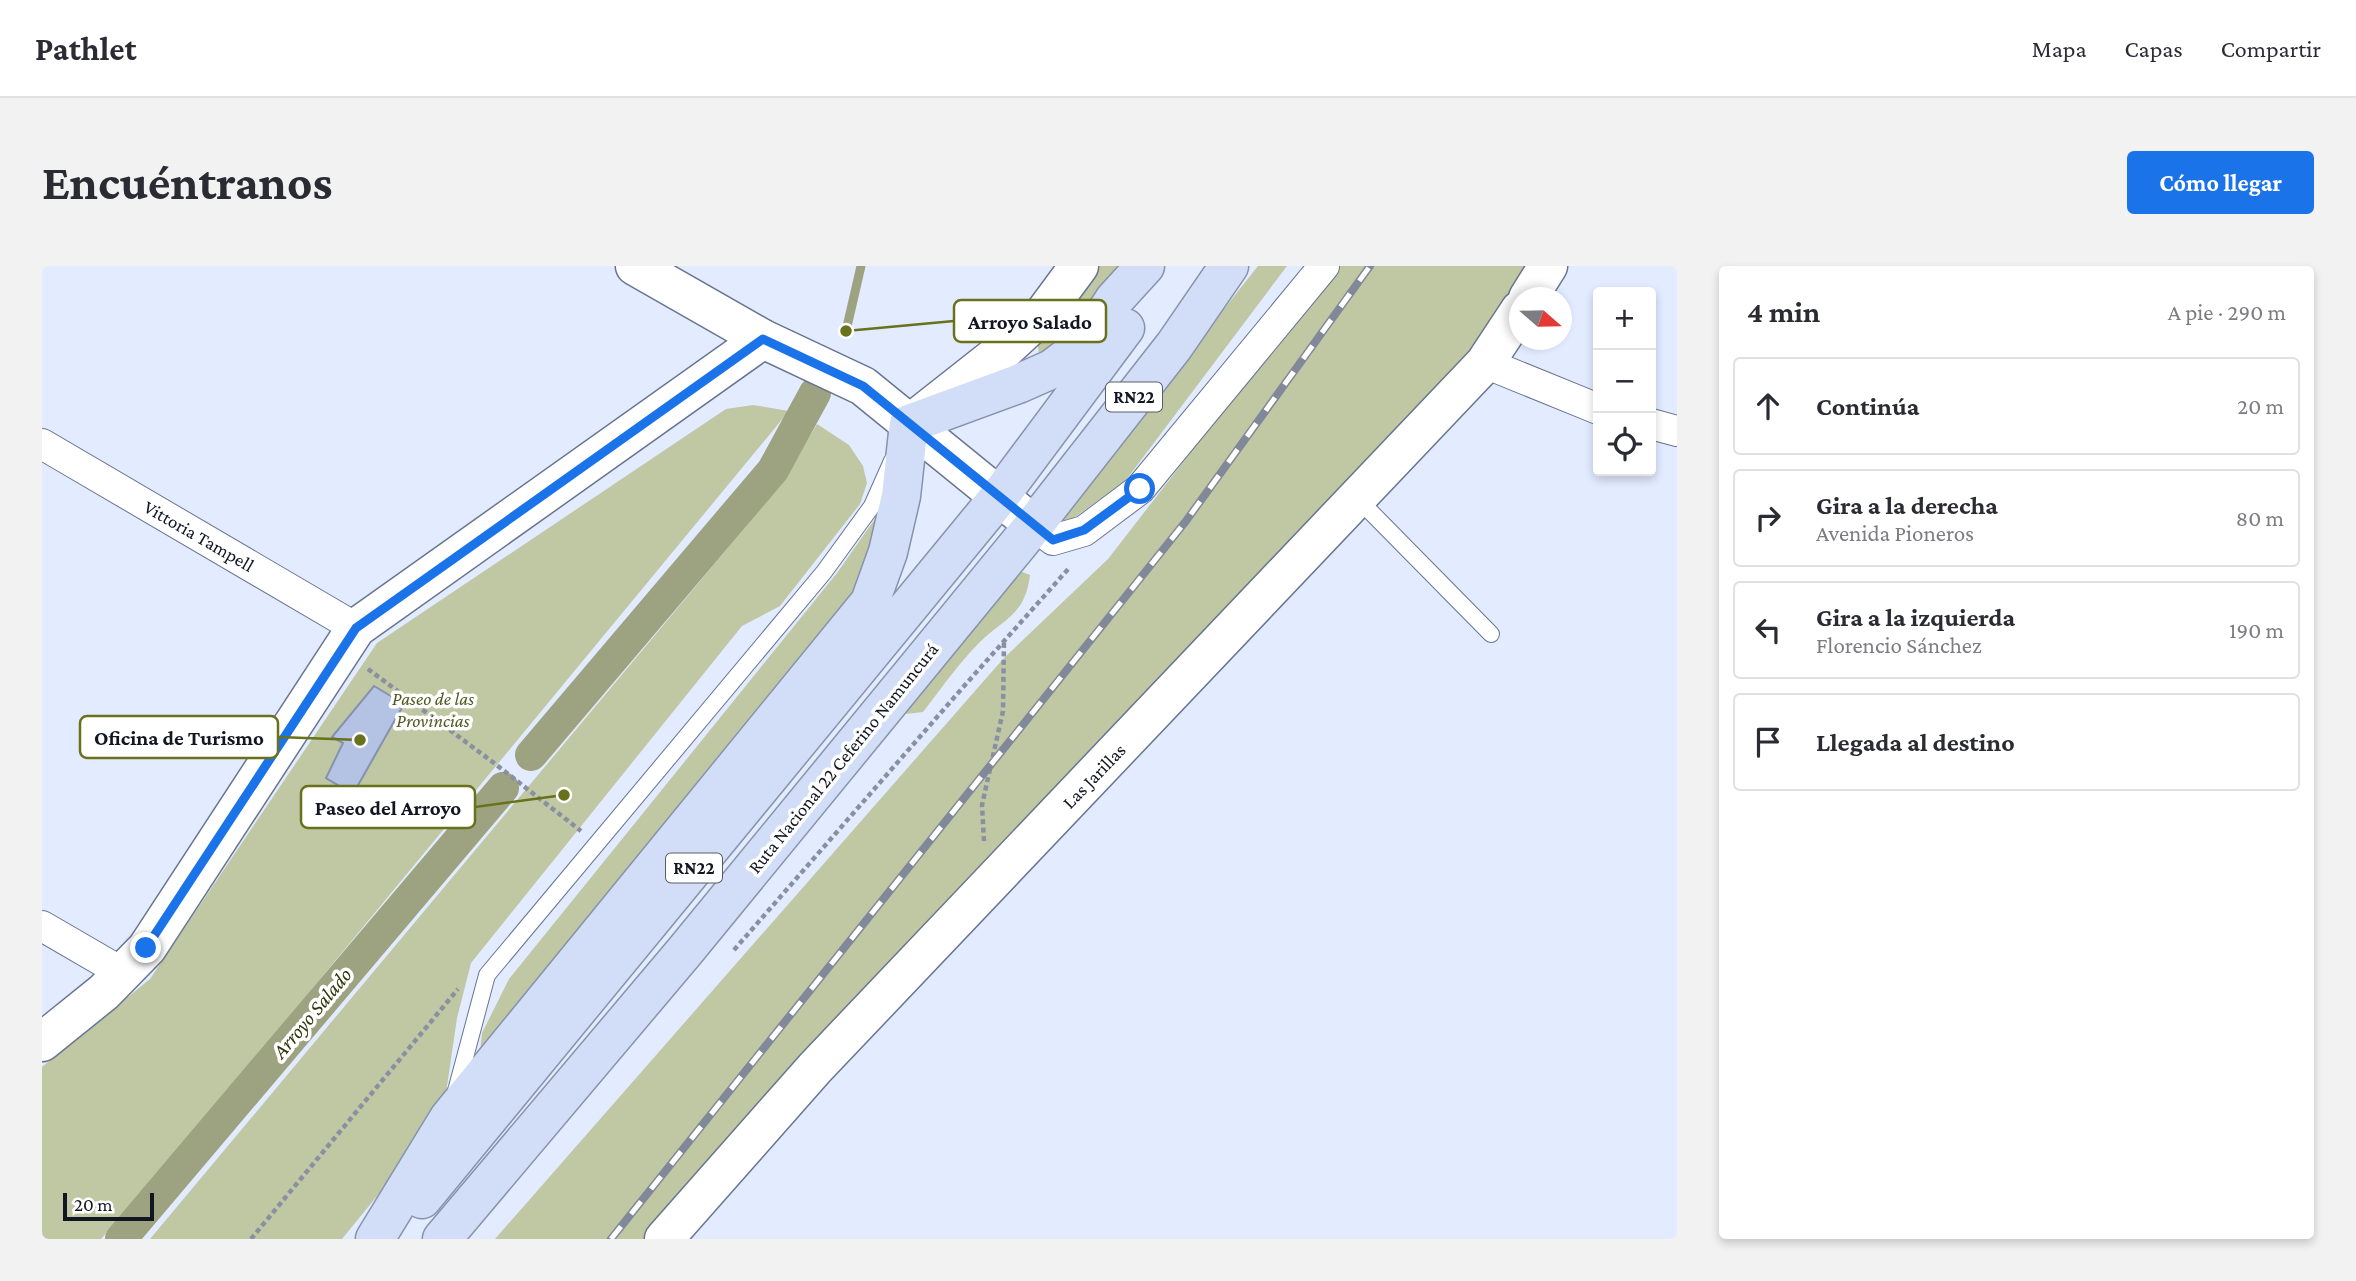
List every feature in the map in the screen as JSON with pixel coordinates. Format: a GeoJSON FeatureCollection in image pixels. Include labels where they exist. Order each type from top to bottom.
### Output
{"type":"FeatureCollection","features":[{"type":"Feature","properties":{"kind":"highway"},"geometry":{"type":"LineString","coordinates":[[375,1239],[449,1118],[870,602],[888,552],[901,496],[909,424],[1052,369],[1086,343],[1114,300],[1144,266]]}},
{"type":"Feature","properties":{"kind":"highway","name":"RN22"},"geometry":{"type":"LineString","coordinates":[[390,1239],[999,497],[1170,266]]}},
{"type":"Feature","properties":{"kind":"highway","name":"Ruta Nacional 22 Ceferino Namuncurá"},"geometry":{"type":"LineString","coordinates":[[442,1239],[685,951],[1034,525],[1174,346],[1229,266]]}},
{"type":"Feature","properties":{"kind":"street"},"geometry":{"type":"LineString","coordinates":[[635,266],[763,339],[863,386],[1053,540],[1084,530],[1140,489],[1324,266]]}},
{"type":"Feature","properties":{"kind":"street"},"geometry":{"type":"LineString","coordinates":[[909,424],[1006,348],[1045,312],[1079,266]]}},
{"type":"Feature","properties":{"kind":"street"},"geometry":{"type":"LineString","coordinates":[[1535,287],[1548,266]]}},
{"type":"Feature","properties":{"kind":"street","name":"Las Jarillas"},"geometry":{"type":"LineString","coordinates":[[664,1239],[815,1068],[1485,363],[1509,327]]}},
{"type":"Feature","properties":{"kind":"street"},"geometry":{"type":"LineString","coordinates":[[42,1042],[104,992],[146,948],[349,639],[763,339]]}},
{"type":"Feature","properties":{"kind":"street"},"geometry":{"type":"LineString","coordinates":[[1485,363],[1593,407]]}},
{"type":"Feature","properties":{"kind":"street"},"geometry":{"type":"LineString","coordinates":[[1656,425],[1677,431]]}},
{"type":"Feature","properties":{"kind":"street","name":"Vittoria Tampell"},"geometry":{"type":"LineString","coordinates":[[42,444],[349,639]]}},
{"type":"Feature","properties":{"kind":"street"},"geometry":{"type":"LineString","coordinates":[[42,926],[123,973]]}},
{"type":"Feature","properties":{"kind":"lane"},"geometry":{"type":"LineString","coordinates":[[449,1118],[487,975],[824,572],[872,506],[909,424]]}},
{"type":"Feature","properties":{"kind":"lane"},"geometry":{"type":"LineString","coordinates":[[1357,498],[1491,634]]}},
{"type":"Feature","properties":{"kind":"path"},"geometry":{"type":"LineString","coordinates":[[729,955],[1077,560]]}},
{"type":"Feature","properties":{"kind":"path"},"geometry":{"type":"LineString","coordinates":[[349,639],[495,763],[596,844]]}},
{"type":"Feature","properties":{"kind":"path"},"geometry":{"type":"LineString","coordinates":[[995,880],[985,852],[982,805],[1003,711],[1004,641]]}},
{"type":"Feature","properties":{"kind":"path"},"geometry":{"type":"LineString","coordinates":[[251,1239],[456,990],[487,975]]}},
{"type":"Feature","properties":{"kind":"green space"},"geometry":{"type":"Polygon","coordinates":[[[1095,266],[1127,266],[1056,353],[1039,354],[1037,340],[1095,266]]]}},
{"type":"Feature","properties":{"kind":"green space"},"geometry":{"type":"Polygon","coordinates":[[[1258,266],[1287,266],[1126,480],[1063,523],[1061,517],[1071,502],[1258,266]]]}},
{"type":"Feature","properties":{"kind":"green space"},"geometry":{"type":"Polygon","coordinates":[[[1331,266],[1530,266],[1516,287],[1509,287],[1509,298],[1487,331],[649,1239],[495,1239],[1003,659],[1108,559],[1288,327],[1331,266]]]}},
{"type":"Feature","properties":{"kind":"green space","name":"Paseo de las Provincias"},"geometry":{"type":"Polygon","coordinates":[[[753,405],[789,411],[231,1087],[101,1239],[42,1239],[42,1067],[150,979],[377,643],[726,409],[753,405]]]}},
{"type":"Feature","properties":{"kind":"green space"},"geometry":{"type":"Polygon","coordinates":[[[817,424],[849,445],[863,466],[867,483],[860,504],[780,606],[742,626],[471,963],[457,1018],[446,1093],[426,1136],[342,1239],[150,1239],[783,482],[817,424]]]}},
{"type":"Feature","properties":{"kind":"green space"},"geometry":{"type":"Polygon","coordinates":[[[877,516],[868,563],[852,607],[479,1062],[482,1033],[509,979],[837,573],[877,516]]]}},
{"type":"Feature","properties":{"kind":"green space"},"geometry":{"type":"Polygon","coordinates":[[[1017,570],[1030,575],[1018,608],[971,651],[923,712],[906,714],[918,693],[1017,570]]]}},
{"type":"Feature","properties":{"kind":"building"},"geometry":{"type":"Polygon","coordinates":[[[374,686],[404,704],[353,794],[326,778],[343,743],[332,737],[374,686]]]}},
{"type":"Feature","properties":{"kind":"waterway","name":"Arroyo Salado"},"geometry":{"type":"LineString","coordinates":[[846,331],[861,266]]}},
{"type":"Feature","properties":{"kind":"waterway","name":"Arroyo Salado"},"geometry":{"type":"LineString","coordinates":[[531,755],[773,470],[815,393]]}},
{"type":"Feature","properties":{"kind":"waterway","name":"Arroyo Salado"},"geometry":{"type":"LineString","coordinates":[[121,1239],[503,788]]}},
{"type":"Feature","properties":{"kind":"railway"},"geometry":{"type":"LineString","coordinates":[[611,1239],[1186,521],[1370,266]]}},
{"type":"Feature","properties":{"kind":"place","name":"Arroyo Salado"},"geometry":{"type":"Point","coordinates":[846,331]}},
{"type":"Feature","properties":{"kind":"place","name":"Oficina de Turismo"},"geometry":{"type":"Point","coordinates":[360,740]}},
{"type":"Feature","properties":{"kind":"place","name":"Paseo del Arroyo"},"geometry":{"type":"Point","coordinates":[564,795]}},
{"type":"Feature","properties":{"kind":"route"},"geometry":{"type":"LineString","coordinates":[[146,948],[356,628],[763,339],[863,386],[1053,540],[1084,530],[1140,489]]}}]}
